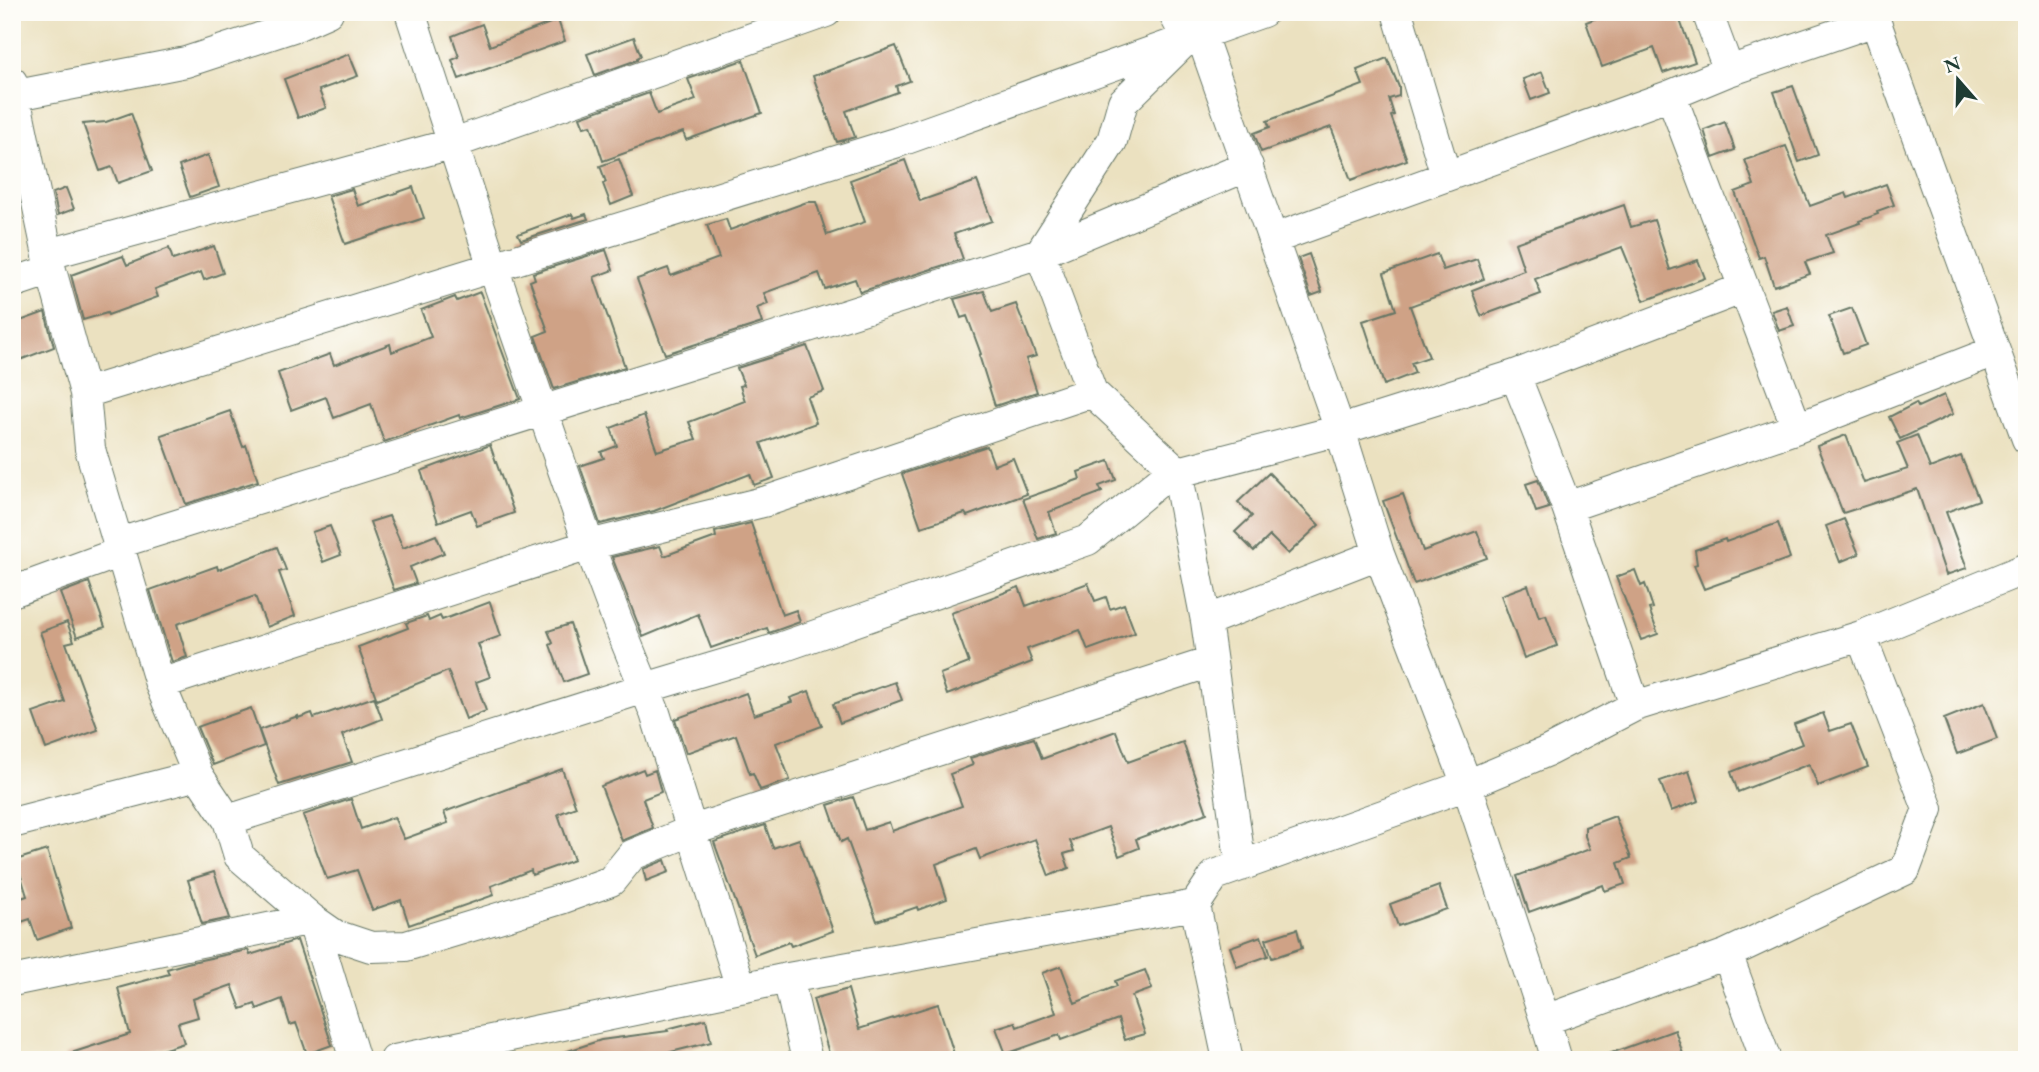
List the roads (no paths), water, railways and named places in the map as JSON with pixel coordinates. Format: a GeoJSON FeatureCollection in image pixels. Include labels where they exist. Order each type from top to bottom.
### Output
{"type":"FeatureCollection","features":[{"type":"Feature","properties":{"kind":"street"},"geometry":{"type":"LineString","coordinates":[[328,12],[296,26],[186,62],[13,91],[50,262],[85,393],[90,449],[160,684],[198,775],[228,820],[240,856],[312,919],[335,935],[371,947],[406,946],[611,881],[632,855],[693,830],[1211,662]]}},
{"type":"Feature","properties":{"kind":"street"},"geometry":{"type":"LineString","coordinates":[[410,12],[493,267],[589,545],[656,713],[741,988]]}},
{"type":"Feature","properties":{"kind":"street"},"geometry":{"type":"LineString","coordinates":[[12,283],[50,262],[452,144],[826,12]]}},
{"type":"Feature","properties":{"kind":"street"},"geometry":{"type":"LineString","coordinates":[[1173,12],[1194,37],[1248,166],[1340,430],[1379,554],[1467,785],[1557,1060]]}},
{"type":"Feature","properties":{"kind":"street"},"geometry":{"type":"LineString","coordinates":[[85,393],[898,142],[1263,12]]}},
{"type":"Feature","properties":{"kind":"street"},"geometry":{"type":"LineString","coordinates":[[1397,12],[1446,176]]}},
{"type":"Feature","properties":{"kind":"street"},"geometry":{"type":"LineString","coordinates":[[1707,12],[1729,71]]}},
{"type":"Feature","properties":{"kind":"street"},"geometry":{"type":"LineString","coordinates":[[1273,239],[1874,17],[2027,439]]}},
{"type":"Feature","properties":{"kind":"street"},"geometry":{"type":"LineString","coordinates":[[1040,253],[1112,141],[1123,102],[1194,37]]}},
{"type":"Feature","properties":{"kind":"street"},"geometry":{"type":"LineString","coordinates":[[1671,94],[1797,428]]}},
{"type":"Feature","properties":{"kind":"street"},"geometry":{"type":"LineString","coordinates":[[12,592],[120,547],[1040,253],[1248,166]]}},
{"type":"Feature","properties":{"kind":"street"},"geometry":{"type":"LineString","coordinates":[[1040,253],[1092,392],[1177,471],[1206,621],[1241,866]]}},
{"type":"Feature","properties":{"kind":"street"},"geometry":{"type":"LineString","coordinates":[[228,820],[782,647],[1088,540],[1167,475],[1177,471],[1340,430],[1516,375],[1744,288]]}},
{"type":"Feature","properties":{"kind":"street"},"geometry":{"type":"LineString","coordinates":[[1567,507],[1797,428],[1995,351]]}},
{"type":"Feature","properties":{"kind":"street"},"geometry":{"type":"LineString","coordinates":[[1516,375],[1567,507],[1634,706]]}},
{"type":"Feature","properties":{"kind":"street"},"geometry":{"type":"LineString","coordinates":[[160,684],[589,545],[767,501],[1092,392]]}},
{"type":"Feature","properties":{"kind":"street"},"geometry":{"type":"LineString","coordinates":[[1206,621],[1379,554]]}},
{"type":"Feature","properties":{"kind":"street"},"geometry":{"type":"LineString","coordinates":[[1218,1058],[1195,905],[1215,875],[1467,785],[1548,751],[1634,706],[1861,636],[2027,568]]}},
{"type":"Feature","properties":{"kind":"street"},"geometry":{"type":"LineString","coordinates":[[1545,1020],[1727,954],[1905,870],[1928,809],[1861,636]]}},
{"type":"Feature","properties":{"kind":"street"},"geometry":{"type":"LineString","coordinates":[[12,824],[198,775]]}},
{"type":"Feature","properties":{"kind":"street"},"geometry":{"type":"LineString","coordinates":[[396,1060],[788,978],[1195,905]]}},
{"type":"Feature","properties":{"kind":"street"},"geometry":{"type":"LineString","coordinates":[[12,981],[312,919]]}},
{"type":"Feature","properties":{"kind":"street"},"geometry":{"type":"LineString","coordinates":[[312,919],[355,1060]]}},
{"type":"Feature","properties":{"kind":"street"},"geometry":{"type":"LineString","coordinates":[[1727,954],[1766,1060]]}},
{"type":"Feature","properties":{"kind":"street"},"geometry":{"type":"LineString","coordinates":[[788,978],[807,1060]]}}]}
